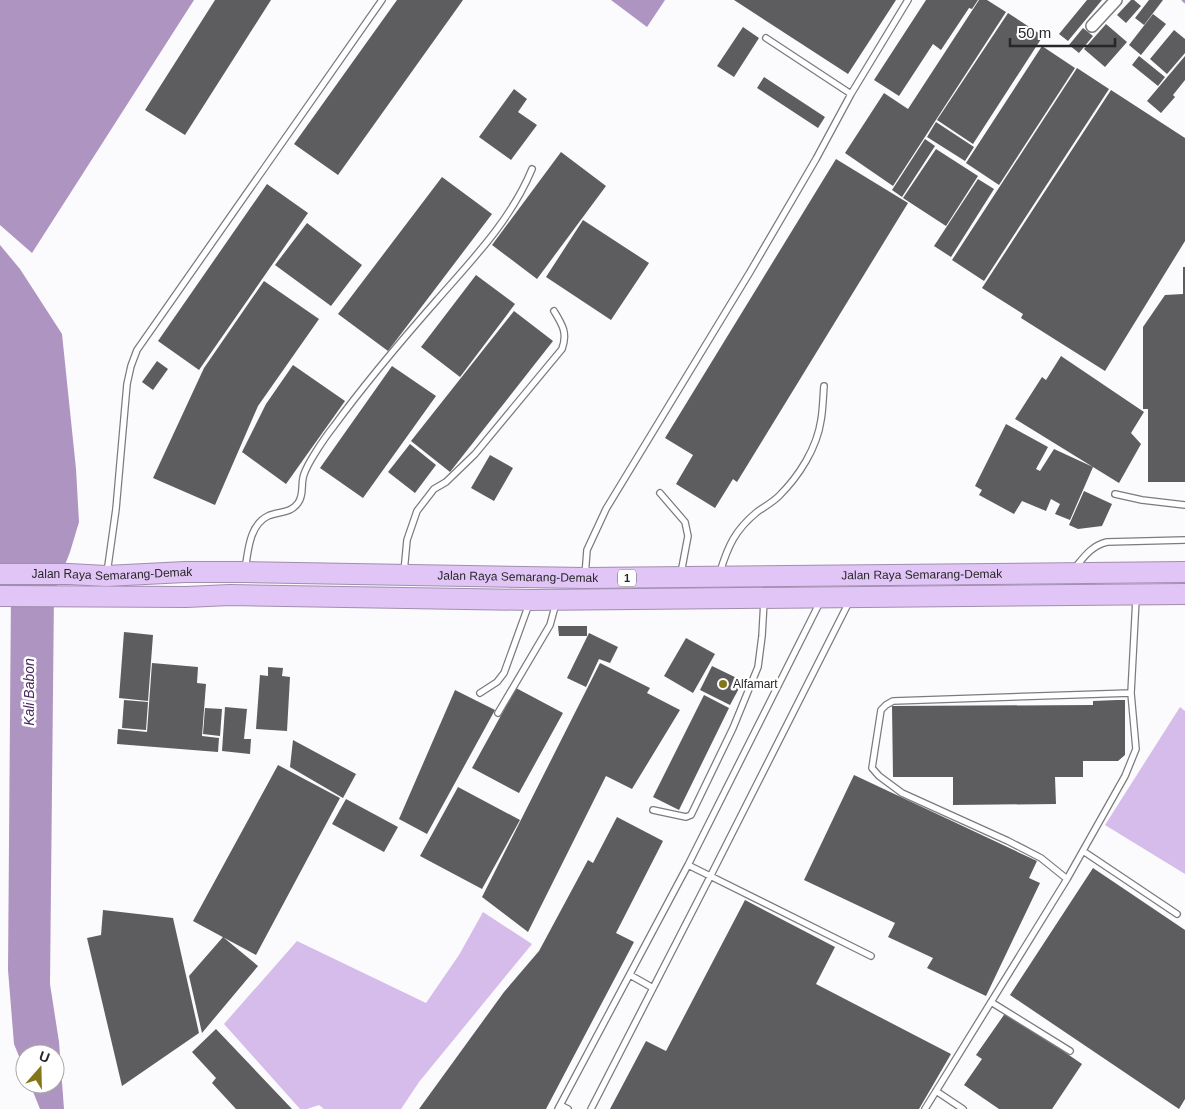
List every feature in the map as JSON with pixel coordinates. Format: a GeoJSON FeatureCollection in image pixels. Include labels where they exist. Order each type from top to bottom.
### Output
{"type":"FeatureCollection","features":[{"type":"Feature","properties":{"kind":"highway","name":"Jalan Raya Semarang-Demak"},"geometry":{"type":"LineString","coordinates":[[0,574],[106,576],[185,572],[245,572],[585,578],[1185,572]]}},
{"type":"Feature","properties":{"kind":"highway","name":"Jalan Raya Semarang-Demak"},"geometry":{"type":"LineString","coordinates":[[0,596],[230,596],[531,600],[1185,594]]}},
{"type":"Feature","properties":{"kind":"street"},"geometry":{"type":"LineString","coordinates":[[1092,26],[1116,0]]}},
{"type":"Feature","properties":{"kind":"lane"},"geometry":{"type":"LineString","coordinates":[[106,576],[116,509],[127,384],[137,350],[382,0]]}},
{"type":"Feature","properties":{"kind":"lane"},"geometry":{"type":"LineString","coordinates":[[585,578],[586,550],[606,509],[745,281],[816,159],[851,94],[908,0]]}},
{"type":"Feature","properties":{"kind":"lane"},"geometry":{"type":"LineString","coordinates":[[766,38],[851,94]]}},
{"type":"Feature","properties":{"kind":"lane"},"geometry":{"type":"LineString","coordinates":[[245,572],[250,542],[256,527],[267,516],[290,511],[299,502],[303,492],[303,477],[332,428],[377,368],[477,255],[516,201],[532,169]]}},
{"type":"Feature","properties":{"kind":"lane"},"geometry":{"type":"LineString","coordinates":[[404,574],[407,540],[417,511],[434,489],[446,482],[475,454],[562,349],[565,340],[564,328],[554,311]]}},
{"type":"Feature","properties":{"kind":"lane"},"geometry":{"type":"LineString","coordinates":[[718,577],[733,537],[755,514],[778,497],[794,479],[814,447],[821,421],[824,386]]}},
{"type":"Feature","properties":{"kind":"lane"},"geometry":{"type":"LineString","coordinates":[[660,493],[685,522],[688,536],[680,577]]}},
{"type":"Feature","properties":{"kind":"lane"},"geometry":{"type":"LineString","coordinates":[[1115,494],[1151,502],[1185,505]]}},
{"type":"Feature","properties":{"kind":"lane"},"geometry":{"type":"LineString","coordinates":[[1072,573],[1092,547],[1098,544],[1107,542],[1185,540]]}},
{"type":"Feature","properties":{"kind":"lane"},"geometry":{"type":"LineString","coordinates":[[925,1109],[1067,879],[1125,776],[1136,749],[1131,693],[1136,594]]}},
{"type":"Feature","properties":{"kind":"lane"},"geometry":{"type":"LineString","coordinates":[[591,1109],[852,596]]}},
{"type":"Feature","properties":{"kind":"lane"},"geometry":{"type":"LineString","coordinates":[[653,810],[686,817],[691,815],[733,728],[758,667],[765,597]]}},
{"type":"Feature","properties":{"kind":"lane"},"geometry":{"type":"LineString","coordinates":[[568,1109],[559,1107],[688,865],[817,606],[824,597]]}},
{"type":"Feature","properties":{"kind":"lane"},"geometry":{"type":"LineString","coordinates":[[498,713],[550,626],[557,599]]}},
{"type":"Feature","properties":{"kind":"lane"},"geometry":{"type":"LineString","coordinates":[[480,693],[497,682],[504,673],[531,600]]}},
{"type":"Feature","properties":{"kind":"lane"},"geometry":{"type":"LineString","coordinates":[[1067,879],[1041,858],[902,793],[879,776],[872,768],[881,710],[893,701],[1131,693]]}},
{"type":"Feature","properties":{"kind":"lane"},"geometry":{"type":"LineString","coordinates":[[1083,850],[1177,914]]}},
{"type":"Feature","properties":{"kind":"lane"},"geometry":{"type":"LineString","coordinates":[[688,865],[871,956]]}},
{"type":"Feature","properties":{"kind":"lane"},"geometry":{"type":"LineString","coordinates":[[630,974],[653,988]]}},
{"type":"Feature","properties":{"kind":"lane"},"geometry":{"type":"LineString","coordinates":[[991,1002],[1070,1051]]}},
{"type":"Feature","properties":{"kind":"lane"},"geometry":{"type":"LineString","coordinates":[[936,1091],[963,1109]]}},
{"type":"Feature","properties":{"kind":"shaded area"},"geometry":{"type":"Polygon","coordinates":[[[1180,707],[1185,711],[1185,874],[1105,825],[1180,707]]]}},
{"type":"Feature","properties":{"kind":"shaded area"},"geometry":{"type":"Polygon","coordinates":[[[483,912],[532,944],[419,1082],[401,1109],[324,1109],[319,1105],[300,1109],[224,1024],[297,941],[426,1003],[459,955],[483,912]]]}},
{"type":"Feature","properties":{"kind":"water"},"geometry":{"type":"Polygon","coordinates":[[[0,0],[194,0],[32,253],[0,225],[0,0]]]}},
{"type":"Feature","properties":{"kind":"water"},"geometry":{"type":"Polygon","coordinates":[[[611,0],[665,0],[647,27],[611,0]]]}},
{"type":"Feature","properties":{"kind":"water","name":"Kali Babon"},"geometry":{"type":"Polygon","coordinates":[[[0,245],[20,269],[62,334],[76,469],[79,522],[54,593],[50,984],[59,1044],[15,1044],[15,1046],[14,1044],[8,970],[11,590],[0,572],[0,245]]]}},
{"type":"Feature","properties":{"kind":"water"},"geometry":{"type":"Polygon","coordinates":[[[34,1094],[63,1094],[64,1109],[40,1109],[34,1094]]]}},
{"type":"Feature","properties":{"kind":"building"},"geometry":{"type":"Polygon","coordinates":[[[215,0],[271,0],[185,135],[145,110],[215,0]]]}},
{"type":"Feature","properties":{"kind":"building"},"geometry":{"type":"Polygon","coordinates":[[[397,0],[463,0],[338,175],[294,144],[397,0]]]}},
{"type":"Feature","properties":{"kind":"building"},"geometry":{"type":"Polygon","coordinates":[[[734,0],[896,0],[848,74],[734,0]]]}},
{"type":"Feature","properties":{"kind":"building"},"geometry":{"type":"Polygon","coordinates":[[[926,0],[978,0],[972,9],[969,8],[941,50],[933,44],[899,96],[874,80],[926,0]]]}},
{"type":"Feature","properties":{"kind":"building"},"geometry":{"type":"Polygon","coordinates":[[[979,0],[987,0],[1006,12],[893,186],[845,153],[884,93],[908,109],[979,0]]]}},
{"type":"Feature","properties":{"kind":"building"},"geometry":{"type":"Polygon","coordinates":[[[1087,0],[1102,0],[1068,41],[1059,34],[1087,0]]]}},
{"type":"Feature","properties":{"kind":"building"},"geometry":{"type":"Polygon","coordinates":[[[1131,0],[1134,0],[1141,6],[1126,23],[1117,15],[1131,0]]]}},
{"type":"Feature","properties":{"kind":"building"},"geometry":{"type":"Polygon","coordinates":[[[1149,0],[1163,0],[1144,25],[1135,18],[1149,0]]]}},
{"type":"Feature","properties":{"kind":"building"},"geometry":{"type":"Polygon","coordinates":[[[1008,13],[1043,36],[973,144],[937,120],[1008,13]]]}},
{"type":"Feature","properties":{"kind":"building"},"geometry":{"type":"Polygon","coordinates":[[[1153,14],[1166,24],[1141,55],[1129,45],[1153,14]]]}},
{"type":"Feature","properties":{"kind":"building"},"geometry":{"type":"Polygon","coordinates":[[[1106,24],[1127,42],[1105,67],[1084,49],[1106,24]]]}},
{"type":"Feature","properties":{"kind":"building"},"geometry":{"type":"Polygon","coordinates":[[[743,27],[759,38],[734,77],[717,66],[743,27]]]}},
{"type":"Feature","properties":{"kind":"building"},"geometry":{"type":"Polygon","coordinates":[[[1083,28],[1093,36],[1079,53],[1069,45],[1083,28]]]}},
{"type":"Feature","properties":{"kind":"building"},"geometry":{"type":"Polygon","coordinates":[[[1174,30],[1185,39],[1185,53],[1167,74],[1150,59],[1174,30]]]}},
{"type":"Feature","properties":{"kind":"building"},"geometry":{"type":"Polygon","coordinates":[[[1042,46],[1075,68],[999,185],[966,163],[1042,46]]]}},
{"type":"Feature","properties":{"kind":"building"},"geometry":{"type":"Polygon","coordinates":[[[1139,56],[1165,77],[1158,86],[1132,65],[1139,56]]]}},
{"type":"Feature","properties":{"kind":"building"},"geometry":{"type":"Polygon","coordinates":[[[1185,56],[1185,80],[1173,95],[1175,97],[1161,113],[1147,101],[1185,56]]]}},
{"type":"Feature","properties":{"kind":"building"},"geometry":{"type":"Polygon","coordinates":[[[1077,68],[1109,89],[984,281],[952,260],[1077,68]]]}},
{"type":"Feature","properties":{"kind":"building"},"geometry":{"type":"Polygon","coordinates":[[[764,77],[825,117],[818,128],[757,88],[764,77]]]}},
{"type":"Feature","properties":{"kind":"building"},"geometry":{"type":"Polygon","coordinates":[[[514,89],[527,99],[518,112],[537,125],[511,160],[479,137],[514,89]]]}},
{"type":"Feature","properties":{"kind":"building"},"geometry":{"type":"Polygon","coordinates":[[[1111,90],[1185,138],[1185,241],[1105,371],[1021,318],[1023,314],[982,288],[1111,90]]]}},
{"type":"Feature","properties":{"kind":"building"},"geometry":{"type":"Polygon","coordinates":[[[936,122],[974,147],[965,161],[927,137],[936,122]]]}},
{"type":"Feature","properties":{"kind":"building"},"geometry":{"type":"Polygon","coordinates":[[[925,139],[935,146],[902,197],[892,190],[925,139]]]}},
{"type":"Feature","properties":{"kind":"building"},"geometry":{"type":"Polygon","coordinates":[[[936,149],[978,176],[946,226],[903,198],[936,149]]]}},
{"type":"Feature","properties":{"kind":"building"},"geometry":{"type":"Polygon","coordinates":[[[561,152],[606,186],[537,279],[492,245],[561,152]]]}},
{"type":"Feature","properties":{"kind":"building"},"geometry":{"type":"Polygon","coordinates":[[[836,159],[908,203],[737,482],[733,479],[715,508],[676,484],[693,455],[665,438],[836,159]]]}},
{"type":"Feature","properties":{"kind":"building"},"geometry":{"type":"Polygon","coordinates":[[[442,177],[492,214],[388,351],[338,314],[442,177]]]}},
{"type":"Feature","properties":{"kind":"building"},"geometry":{"type":"Polygon","coordinates":[[[978,179],[994,189],[951,257],[934,246],[978,179]]]}},
{"type":"Feature","properties":{"kind":"building"},"geometry":{"type":"Polygon","coordinates":[[[267,184],[308,213],[199,370],[158,341],[267,184]]]}},
{"type":"Feature","properties":{"kind":"building"},"geometry":{"type":"Polygon","coordinates":[[[583,220],[649,263],[611,320],[546,277],[583,220]]]}},
{"type":"Feature","properties":{"kind":"building"},"geometry":{"type":"Polygon","coordinates":[[[307,223],[362,265],[331,306],[275,265],[307,223]]]}},
{"type":"Feature","properties":{"kind":"building"},"geometry":{"type":"Polygon","coordinates":[[[1183,267],[1185,267],[1185,482],[1148,482],[1148,409],[1143,409],[1143,327],[1165,295],[1183,294],[1183,267]]]}},
{"type":"Feature","properties":{"kind":"building"},"geometry":{"type":"Polygon","coordinates":[[[476,275],[515,304],[460,377],[421,347],[476,275]]]}},
{"type":"Feature","properties":{"kind":"building"},"geometry":{"type":"Polygon","coordinates":[[[264,281],[319,319],[258,406],[215,505],[153,478],[204,368],[264,281]]]}},
{"type":"Feature","properties":{"kind":"building"},"geometry":{"type":"Polygon","coordinates":[[[514,311],[553,341],[450,472],[411,441],[514,311]]]}},
{"type":"Feature","properties":{"kind":"building"},"geometry":{"type":"Polygon","coordinates":[[[1061,356],[1144,412],[1131,433],[1141,444],[1119,483],[1015,419],[1042,377],[1046,380],[1061,356]]]}},
{"type":"Feature","properties":{"kind":"building"},"geometry":{"type":"Polygon","coordinates":[[[157,361],[168,369],[153,390],[142,382],[157,361]]]}},
{"type":"Feature","properties":{"kind":"building"},"geometry":{"type":"Polygon","coordinates":[[[293,365],[345,401],[286,484],[242,452],[266,404],[293,365]]]}},
{"type":"Feature","properties":{"kind":"building"},"geometry":{"type":"Polygon","coordinates":[[[392,366],[436,396],[363,498],[320,468],[392,366]]]}},
{"type":"Feature","properties":{"kind":"building"},"geometry":{"type":"Polygon","coordinates":[[[1006,424],[1048,447],[1036,469],[1040,471],[1054,449],[1093,467],[1070,520],[1055,514],[1060,504],[1051,499],[1046,511],[1022,501],[1014,514],[979,495],[982,490],[975,486],[1006,424]]]}},
{"type":"Feature","properties":{"kind":"building"},"geometry":{"type":"Polygon","coordinates":[[[410,444],[436,465],[415,493],[388,472],[410,444]]]}},
{"type":"Feature","properties":{"kind":"building"},"geometry":{"type":"Polygon","coordinates":[[[490,455],[513,468],[494,501],[471,488],[490,455]]]}},
{"type":"Feature","properties":{"kind":"building"},"geometry":{"type":"Polygon","coordinates":[[[1084,491],[1112,504],[1102,526],[1078,529],[1069,525],[1084,491]]]}},
{"type":"Feature","properties":{"kind":"building"},"geometry":{"type":"Polygon","coordinates":[[[558,626],[587,626],[587,636],[559,636],[558,626]]]}},
{"type":"Feature","properties":{"kind":"building"},"geometry":{"type":"Polygon","coordinates":[[[124,632],[153,635],[148,701],[119,698],[124,632]]]}},
{"type":"Feature","properties":{"kind":"building"},"geometry":{"type":"Polygon","coordinates":[[[589,633],[618,647],[610,663],[599,659],[586,687],[567,678],[589,633]]]}},
{"type":"Feature","properties":{"kind":"building"},"geometry":{"type":"Polygon","coordinates":[[[686,638],[715,654],[693,693],[664,676],[686,638]]]}},
{"type":"Feature","properties":{"kind":"building"},"geometry":{"type":"Polygon","coordinates":[[[152,663],[198,667],[197,683],[206,684],[202,736],[219,738],[218,752],[117,744],[118,729],[147,732],[152,663]]]}},
{"type":"Feature","properties":{"kind":"building"},"geometry":{"type":"Polygon","coordinates":[[[600,663],[650,688],[647,693],[680,710],[632,789],[606,776],[528,932],[482,897],[600,663]]]}},
{"type":"Feature","properties":{"kind":"building"},"geometry":{"type":"Polygon","coordinates":[[[712,666],[743,681],[730,705],[700,690],[712,666]]]}},
{"type":"Feature","properties":{"kind":"building"},"geometry":{"type":"Polygon","coordinates":[[[268,667],[283,668],[282,676],[290,677],[287,731],[256,729],[260,675],[268,676],[268,667]]]}},
{"type":"Feature","properties":{"kind":"building"},"geometry":{"type":"Polygon","coordinates":[[[516,688],[563,713],[519,793],[472,768],[516,688]]]}},
{"type":"Feature","properties":{"kind":"building"},"geometry":{"type":"Polygon","coordinates":[[[455,690],[495,710],[427,834],[399,819],[455,690]]]}},
{"type":"Feature","properties":{"kind":"building"},"geometry":{"type":"Polygon","coordinates":[[[704,695],[729,708],[679,810],[653,797],[704,695]]]}},
{"type":"Feature","properties":{"kind":"building"},"geometry":{"type":"Polygon","coordinates":[[[124,700],[148,702],[146,730],[122,728],[124,700]]]}},
{"type":"Feature","properties":{"kind":"building"},"geometry":{"type":"Polygon","coordinates":[[[1125,700],[1125,755],[1118,761],[1083,761],[1083,777],[1055,777],[1056,804],[953,805],[953,777],[893,777],[892,706],[1093,705],[1093,701],[1125,700]]]}},
{"type":"Feature","properties":{"kind":"building"},"geometry":{"type":"Polygon","coordinates":[[[225,707],[247,709],[244,739],[251,739],[250,754],[222,751],[225,707]]]}},
{"type":"Feature","properties":{"kind":"building"},"geometry":{"type":"Polygon","coordinates":[[[205,708],[222,709],[220,736],[203,734],[205,708]]]}},
{"type":"Feature","properties":{"kind":"building"},"geometry":{"type":"Polygon","coordinates":[[[293,740],[356,774],[343,798],[290,767],[293,740]]]}},
{"type":"Feature","properties":{"kind":"building"},"geometry":{"type":"Polygon","coordinates":[[[278,765],[340,798],[256,955],[193,921],[278,765]]]}},
{"type":"Feature","properties":{"kind":"building"},"geometry":{"type":"Polygon","coordinates":[[[854,775],[1037,861],[1029,878],[1040,883],[986,996],[927,968],[933,958],[888,937],[895,923],[804,880],[854,775]]]}},
{"type":"Feature","properties":{"kind":"building"},"geometry":{"type":"Polygon","coordinates":[[[458,787],[520,820],[482,889],[420,856],[458,787]]]}},
{"type":"Feature","properties":{"kind":"building"},"geometry":{"type":"Polygon","coordinates":[[[346,799],[398,827],[384,852],[332,824],[346,799]]]}},
{"type":"Feature","properties":{"kind":"building"},"geometry":{"type":"Polygon","coordinates":[[[617,817],[663,841],[616,933],[634,942],[546,1109],[419,1109],[504,992],[539,951],[588,860],[593,863],[617,817]]]}},
{"type":"Feature","properties":{"kind":"building"},"geometry":{"type":"Polygon","coordinates":[[[1093,868],[1185,930],[1185,1099],[1179,1109],[1010,995],[1093,868]]]}},
{"type":"Feature","properties":{"kind":"building"},"geometry":{"type":"Polygon","coordinates":[[[745,900],[835,947],[816,984],[951,1054],[919,1109],[610,1109],[646,1041],[666,1051],[745,900]]]}},
{"type":"Feature","properties":{"kind":"building"},"geometry":{"type":"Polygon","coordinates":[[[103,910],[173,918],[199,1033],[122,1086],[87,938],[101,935],[103,910]]]}},
{"type":"Feature","properties":{"kind":"building"},"geometry":{"type":"Polygon","coordinates":[[[223,937],[258,966],[202,1033],[189,976],[223,937]]]}},
{"type":"Feature","properties":{"kind":"building"},"geometry":{"type":"Polygon","coordinates":[[[1006,1012],[1082,1064],[1052,1109],[999,1109],[964,1085],[982,1059],[976,1055],[1006,1012]]]}},
{"type":"Feature","properties":{"kind":"building"},"geometry":{"type":"Polygon","coordinates":[[[216,1029],[292,1109],[236,1109],[212,1083],[216,1078],[192,1052],[216,1029]]]}},
{"type":"Feature","properties":{"kind":"place","name":"Alfamart"},"geometry":{"type":"Point","coordinates":[723,684]}}]}
